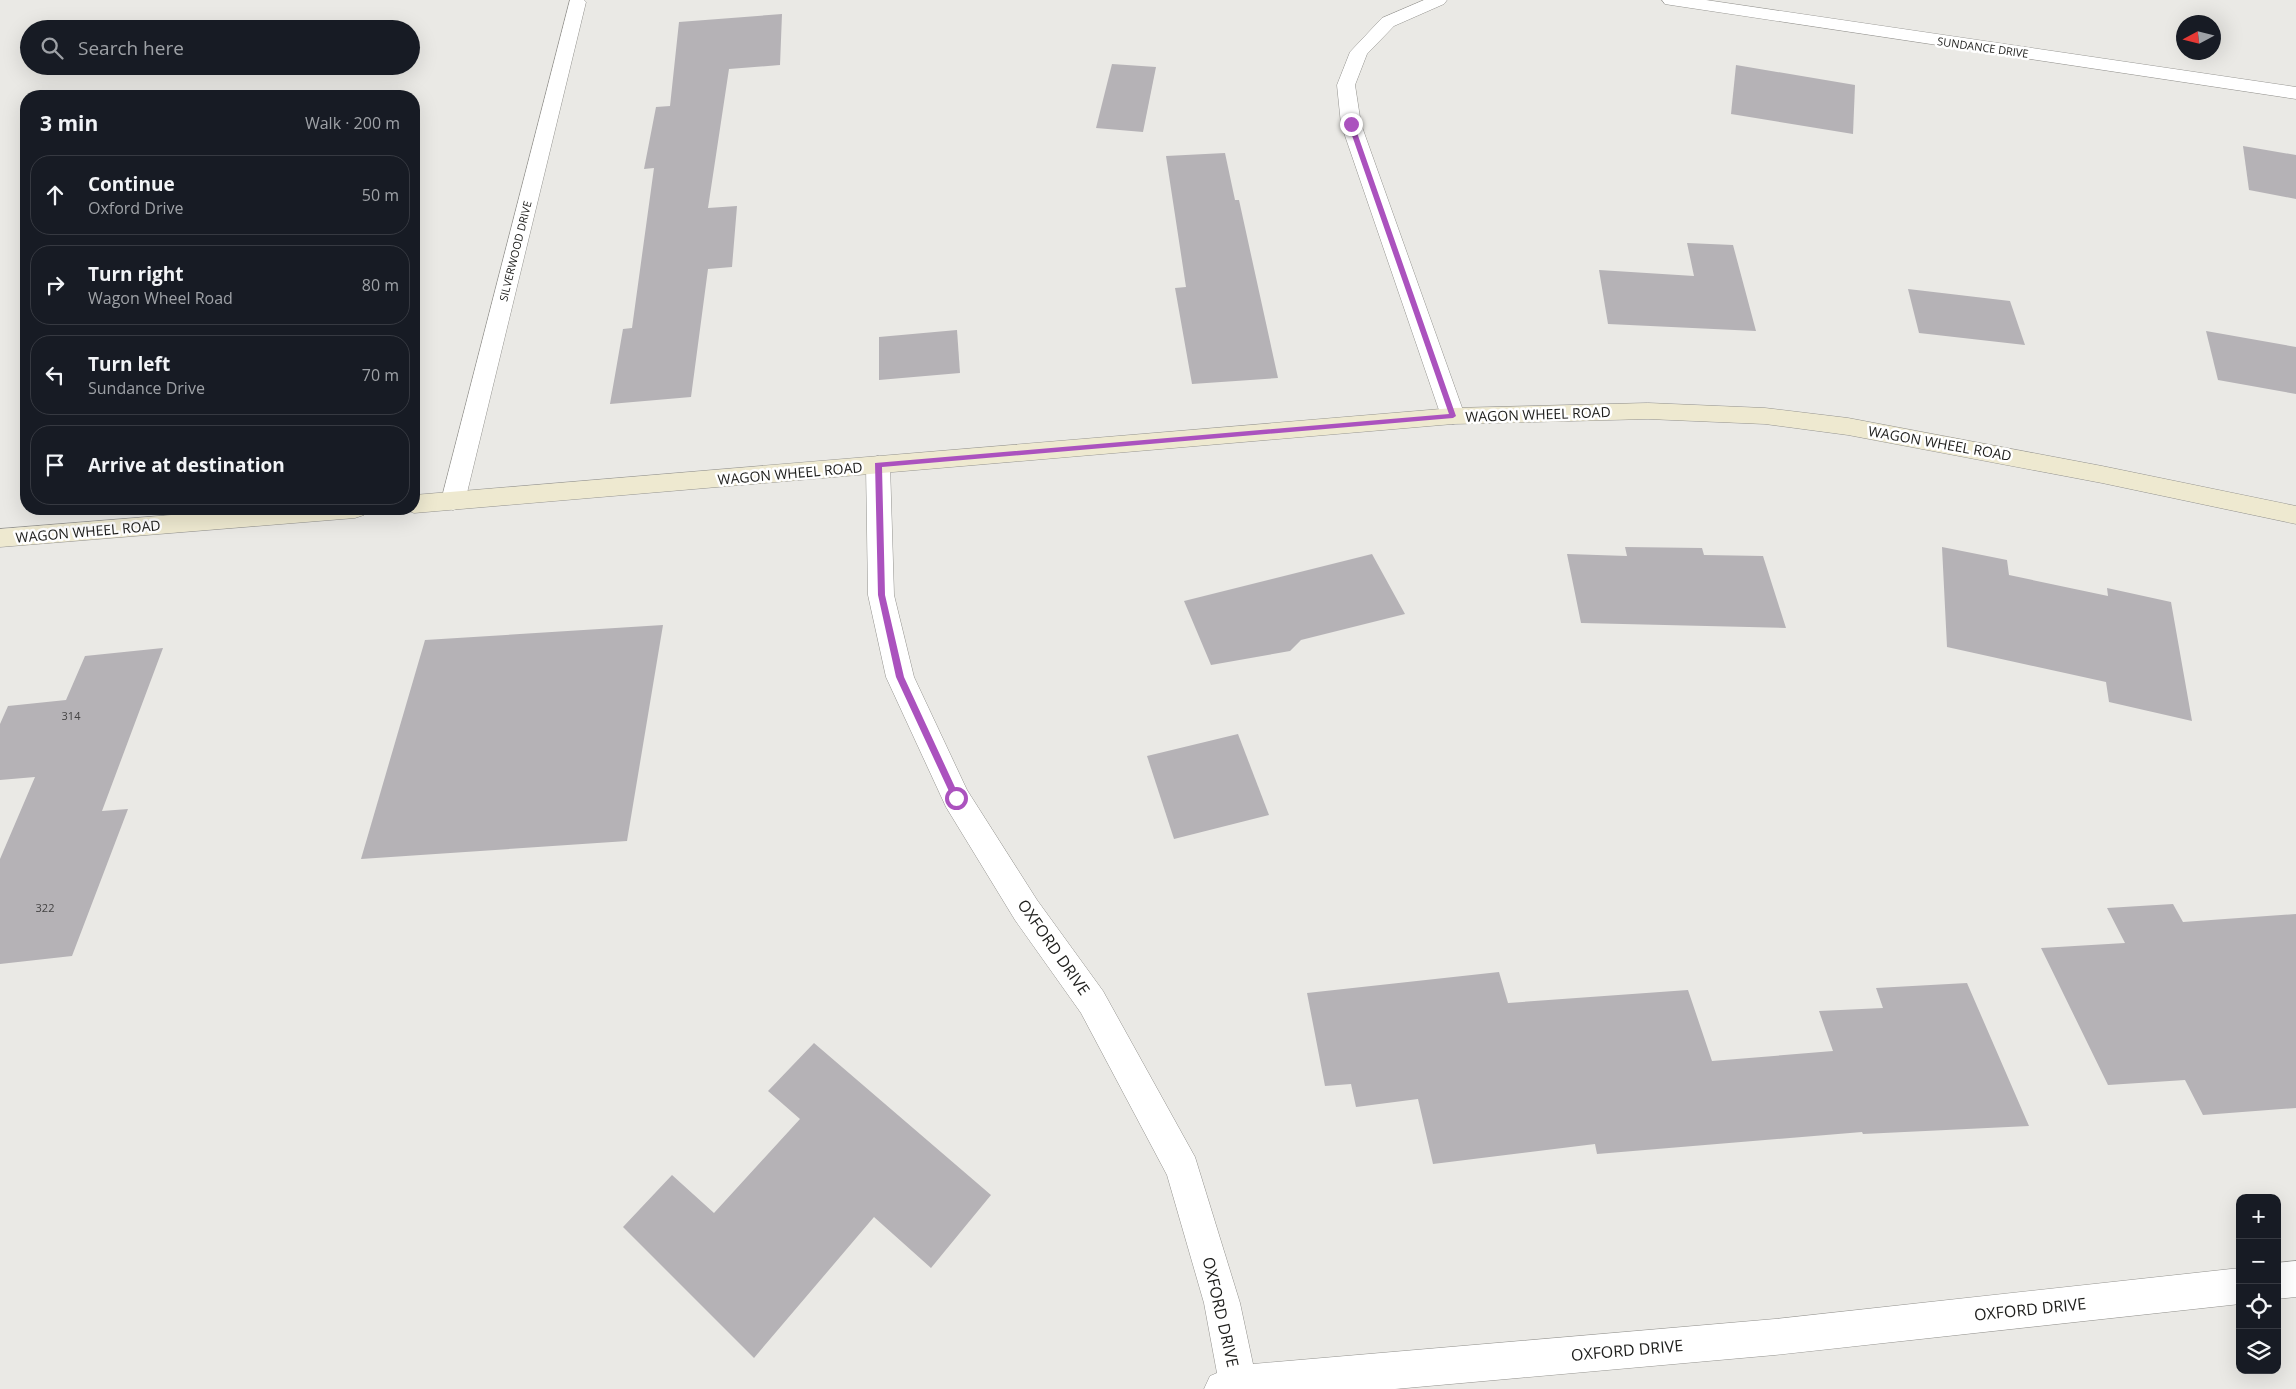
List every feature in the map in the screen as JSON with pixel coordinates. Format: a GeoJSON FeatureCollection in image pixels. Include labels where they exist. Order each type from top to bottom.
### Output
{"type":"FeatureCollection","features":[{"type":"Feature","properties":{"kind":"street"},"geometry":{"type":"LineString","coordinates":[[1438,0],[1388,22],[1359,52],[1346,84],[1351,124],[1453,416]]}},
{"type":"Feature","properties":{"kind":"street","name":"SUNDANCE DRIVE"},"geometry":{"type":"LineString","coordinates":[[1671,0],[2296,93]]}},
{"type":"Feature","properties":{"kind":"street","name":"SILVERWOOD DRIVE"},"geometry":{"type":"LineString","coordinates":[[453,500],[577,2]]}},
{"type":"Feature","properties":{"kind":"street","name":"WAGON WHEEL ROAD"},"geometry":{"type":"LineString","coordinates":[[420,503],[1453,416],[1578,411],[1706,412],[1768,416],[1881,432],[2153,484],[2296,515]]}},
{"type":"Feature","properties":{"kind":"street","name":"OXFORD DRIVE"},"geometry":{"type":"LineString","coordinates":[[878,465],[881,595],[900,677],[956,798],[1026,910],[1092,1002],[1183,1169],[1222,1303],[1230,1386],[1776,1338],[2236,1286]]}},
{"type":"Feature","properties":{"kind":"street","name":"WAGON WHEEL ROAD"},"geometry":{"type":"LineString","coordinates":[[0,538],[282,515]]}},
{"type":"Feature","properties":{"kind":"street"},"geometry":{"type":"LineString","coordinates":[[2281,1281],[2296,1279]]}},
{"type":"Feature","properties":{"kind":"building"},"geometry":{"type":"Polygon","coordinates":[[[782,14],[780,65],[729,69],[708,208],[737,206],[732,267],[708,269],[691,397],[610,404],[623,329],[632,328],[654,168],[644,169],[656,107],[670,106],[679,22],[782,14]]]}},
{"type":"Feature","properties":{"kind":"building"},"geometry":{"type":"Polygon","coordinates":[[[1112,64],[1156,67],[1143,132],[1096,128],[1112,64]]]}},
{"type":"Feature","properties":{"kind":"building"},"geometry":{"type":"Polygon","coordinates":[[[1736,65],[1855,85],[1853,134],[1731,114],[1736,65]]]}},
{"type":"Feature","properties":{"kind":"building"},"geometry":{"type":"Polygon","coordinates":[[[2243,146],[2296,155],[2296,199],[2249,190],[2243,146]]]}},
{"type":"Feature","properties":{"kind":"building"},"geometry":{"type":"Polygon","coordinates":[[[1225,153],[1235,200],[1239,200],[1278,378],[1192,384],[1175,288],[1186,287],[1166,156],[1225,153]]]}},
{"type":"Feature","properties":{"kind":"building"},"geometry":{"type":"Polygon","coordinates":[[[1687,243],[1733,245],[1756,331],[1608,324],[1599,270],[1694,276],[1687,243]]]}},
{"type":"Feature","properties":{"kind":"building"},"geometry":{"type":"Polygon","coordinates":[[[1908,289],[2010,301],[2025,345],[1919,333],[1908,289]]]}},
{"type":"Feature","properties":{"kind":"building"},"geometry":{"type":"Polygon","coordinates":[[[957,330],[960,373],[879,380],[879,337],[957,330]]]}},
{"type":"Feature","properties":{"kind":"building"},"geometry":{"type":"Polygon","coordinates":[[[2206,331],[2296,347],[2296,394],[2218,380],[2206,331]]]}},
{"type":"Feature","properties":{"kind":"building"},"geometry":{"type":"Polygon","coordinates":[[[1625,547],[1702,548],[1704,555],[1763,556],[1786,628],[1581,623],[1567,554],[1627,556],[1625,547]]]}},
{"type":"Feature","properties":{"kind":"building"},"geometry":{"type":"Polygon","coordinates":[[[1942,547],[2007,560],[2009,575],[2108,596],[2107,588],[2171,602],[2192,721],[2109,702],[2106,682],[1947,647],[1942,547]]]}},
{"type":"Feature","properties":{"kind":"building"},"geometry":{"type":"Polygon","coordinates":[[[1372,554],[1405,614],[1301,640],[1290,651],[1211,665],[1184,601],[1372,554]]]}},
{"type":"Feature","properties":{"kind":"building"},"geometry":{"type":"Polygon","coordinates":[[[663,625],[627,841],[361,859],[425,640],[663,625]]]}},
{"type":"Feature","properties":{"kind":"building"},"geometry":{"type":"Polygon","coordinates":[[[163,648],[102,811],[128,809],[72,956],[0,964],[0,859],[35,777],[0,780],[0,724],[8,706],[66,700],[85,656],[163,648]]]}},
{"type":"Feature","properties":{"kind":"building"},"geometry":{"type":"Polygon","coordinates":[[[1238,734],[1269,815],[1174,839],[1147,756],[1238,734]]]}},
{"type":"Feature","properties":{"kind":"building"},"geometry":{"type":"Polygon","coordinates":[[[2173,904],[2183,922],[2296,914],[2296,1108],[2203,1115],[2185,1080],[2108,1085],[2041,948],[2125,943],[2107,908],[2173,904]]]}},
{"type":"Feature","properties":{"kind":"building"},"geometry":{"type":"Polygon","coordinates":[[[1499,972],[1508,1003],[1688,990],[1712,1061],[1833,1051],[1819,1011],[1883,1008],[1876,988],[1967,983],[2029,1126],[1863,1134],[1862,1132],[1597,1154],[1595,1144],[1433,1164],[1418,1099],[1356,1107],[1351,1084],[1325,1086],[1307,993],[1499,972]]]}},
{"type":"Feature","properties":{"kind":"building"},"geometry":{"type":"Polygon","coordinates":[[[814,1043],[991,1195],[931,1268],[874,1217],[754,1358],[623,1227],[672,1175],[714,1213],[800,1119],[768,1091],[814,1043]]]}},
{"type":"Feature","properties":{"kind":"route"},"geometry":{"type":"LineString","coordinates":[[956,798],[900,677],[881,595],[878,465],[1453,416],[1351,124]]}}]}
